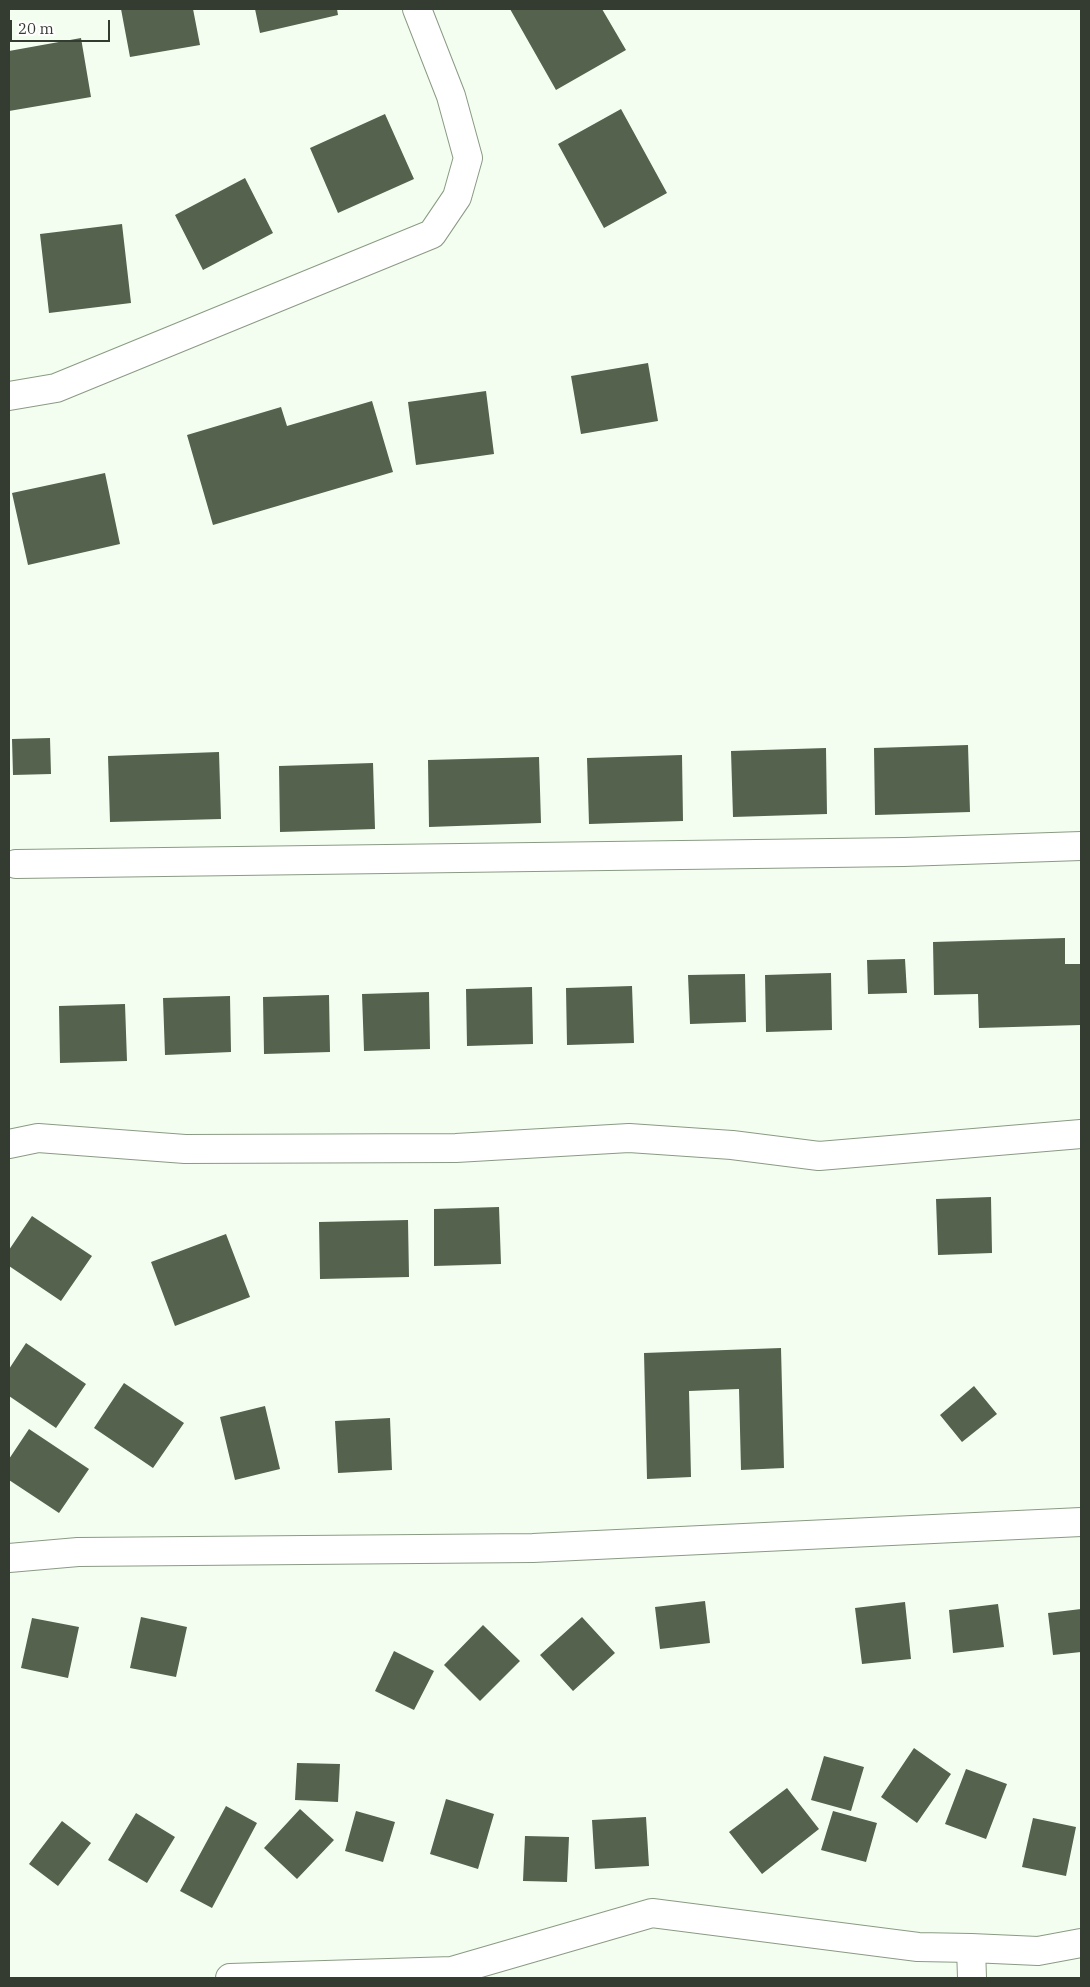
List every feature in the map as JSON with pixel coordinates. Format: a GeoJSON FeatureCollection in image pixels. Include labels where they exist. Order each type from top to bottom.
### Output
{"type":"FeatureCollection","features":[{"type":"Feature","properties":{"kind":"street"},"geometry":{"type":"LineString","coordinates":[[9,396],[56,388],[432,234],[457,197],[468,158],[451,96],[417,9]]}},
{"type":"Feature","properties":{"kind":"street"},"geometry":{"type":"LineString","coordinates":[[16,864],[894,852],[1081,846]]}},
{"type":"Feature","properties":{"kind":"street"},"geometry":{"type":"LineString","coordinates":[[9,1144],[38,1138],[185,1149],[456,1148],[629,1138],[732,1145],[819,1156],[1081,1134]]}},
{"type":"Feature","properties":{"kind":"street"},"geometry":{"type":"LineString","coordinates":[[9,1558],[78,1552],[533,1548],[1081,1522]]}},
{"type":"Feature","properties":{"kind":"street"},"geometry":{"type":"LineString","coordinates":[[230,1978],[452,1971],[652,1913],[918,1947],[1038,1951],[1081,1943]]}},
{"type":"Feature","properties":{"kind":"street"},"geometry":{"type":"LineString","coordinates":[[971,1948],[972,1978]]}},
{"type":"Feature","properties":{"kind":"building"},"geometry":{"type":"Polygon","coordinates":[[[121,9],[193,9],[200,45],[130,57],[121,9]]]}},
{"type":"Feature","properties":{"kind":"building"},"geometry":{"type":"Polygon","coordinates":[[[255,9],[337,9],[338,15],[260,33],[255,9]]]}},
{"type":"Feature","properties":{"kind":"building"},"geometry":{"type":"Polygon","coordinates":[[[510,9],[602,9],[626,50],[556,90],[510,9]]]}},
{"type":"Feature","properties":{"kind":"building"},"geometry":{"type":"Polygon","coordinates":[[[81,38],[91,97],[9,111],[9,51],[81,38]]]}},
{"type":"Feature","properties":{"kind":"building"},"geometry":{"type":"Polygon","coordinates":[[[621,109],[667,193],[604,228],[558,144],[621,109]]]}},
{"type":"Feature","properties":{"kind":"building"},"geometry":{"type":"Polygon","coordinates":[[[385,114],[414,179],[338,213],[310,148],[385,114]]]}},
{"type":"Feature","properties":{"kind":"building"},"geometry":{"type":"Polygon","coordinates":[[[245,178],[273,233],[203,270],[175,215],[245,178]]]}},
{"type":"Feature","properties":{"kind":"building"},"geometry":{"type":"Polygon","coordinates":[[[122,224],[131,303],[49,313],[40,234],[122,224]]]}},
{"type":"Feature","properties":{"kind":"building"},"geometry":{"type":"Polygon","coordinates":[[[648,363],[658,421],[581,434],[571,376],[648,363]]]}},
{"type":"Feature","properties":{"kind":"building"},"geometry":{"type":"Polygon","coordinates":[[[486,391],[494,454],[416,465],[408,402],[486,391]]]}},
{"type":"Feature","properties":{"kind":"building"},"geometry":{"type":"Polygon","coordinates":[[[372,401],[393,472],[213,525],[187,435],[281,407],[287,426],[372,401]]]}},
{"type":"Feature","properties":{"kind":"building"},"geometry":{"type":"Polygon","coordinates":[[[105,473],[120,544],[28,565],[12,493],[105,473]]]}},
{"type":"Feature","properties":{"kind":"building"},"geometry":{"type":"Polygon","coordinates":[[[50,738],[51,774],[13,775],[12,739],[50,738]]]}},
{"type":"Feature","properties":{"kind":"building"},"geometry":{"type":"Polygon","coordinates":[[[968,745],[970,812],[875,815],[874,748],[968,745]]]}},
{"type":"Feature","properties":{"kind":"building"},"geometry":{"type":"Polygon","coordinates":[[[826,748],[827,814],[733,817],[731,751],[826,748]]]}},
{"type":"Feature","properties":{"kind":"building"},"geometry":{"type":"Polygon","coordinates":[[[219,752],[221,819],[110,822],[108,756],[219,752]]]}},
{"type":"Feature","properties":{"kind":"building"},"geometry":{"type":"Polygon","coordinates":[[[682,755],[683,821],[589,824],[587,758],[682,755]]]}},
{"type":"Feature","properties":{"kind":"building"},"geometry":{"type":"Polygon","coordinates":[[[539,757],[541,823],[429,827],[428,760],[539,757]]]}},
{"type":"Feature","properties":{"kind":"building"},"geometry":{"type":"Polygon","coordinates":[[[373,763],[375,829],[280,832],[279,766],[373,763]]]}},
{"type":"Feature","properties":{"kind":"building"},"geometry":{"type":"Polygon","coordinates":[[[1065,938],[1065,964],[1081,964],[1081,1025],[979,1028],[978,994],[934,995],[933,942],[1065,938]]]}},
{"type":"Feature","properties":{"kind":"building"},"geometry":{"type":"Polygon","coordinates":[[[905,959],[907,993],[868,994],[867,960],[905,959]]]}},
{"type":"Feature","properties":{"kind":"building"},"geometry":{"type":"Polygon","coordinates":[[[831,973],[832,1030],[766,1032],[765,975],[831,973]]]}},
{"type":"Feature","properties":{"kind":"building"},"geometry":{"type":"Polygon","coordinates":[[[745,974],[746,1022],[690,1024],[688,975],[745,974]]]}},
{"type":"Feature","properties":{"kind":"building"},"geometry":{"type":"Polygon","coordinates":[[[632,986],[634,1043],[567,1045],[566,988],[632,986]]]}},
{"type":"Feature","properties":{"kind":"building"},"geometry":{"type":"Polygon","coordinates":[[[532,987],[533,1044],[467,1046],[466,989],[532,987]]]}},
{"type":"Feature","properties":{"kind":"building"},"geometry":{"type":"Polygon","coordinates":[[[429,992],[430,1049],[364,1051],[362,994],[429,992]]]}},
{"type":"Feature","properties":{"kind":"building"},"geometry":{"type":"Polygon","coordinates":[[[329,995],[330,1052],[264,1054],[263,997],[329,995]]]}},
{"type":"Feature","properties":{"kind":"building"},"geometry":{"type":"Polygon","coordinates":[[[230,996],[231,1052],[165,1055],[163,998],[230,996]]]}},
{"type":"Feature","properties":{"kind":"building"},"geometry":{"type":"Polygon","coordinates":[[[125,1004],[127,1061],[60,1063],[59,1006],[125,1004]]]}},
{"type":"Feature","properties":{"kind":"building"},"geometry":{"type":"Polygon","coordinates":[[[991,1197],[992,1253],[938,1255],[936,1199],[991,1197]]]}},
{"type":"Feature","properties":{"kind":"building"},"geometry":{"type":"Polygon","coordinates":[[[499,1207],[501,1264],[434,1266],[434,1209],[499,1207]]]}},
{"type":"Feature","properties":{"kind":"building"},"geometry":{"type":"Polygon","coordinates":[[[32,1216],[92,1256],[61,1301],[9,1266],[9,1250],[32,1216]]]}},
{"type":"Feature","properties":{"kind":"building"},"geometry":{"type":"Polygon","coordinates":[[[408,1220],[409,1277],[320,1279],[319,1222],[408,1220]]]}},
{"type":"Feature","properties":{"kind":"building"},"geometry":{"type":"Polygon","coordinates":[[[226,1234],[250,1297],[175,1326],[151,1262],[226,1234]]]}},
{"type":"Feature","properties":{"kind":"building"},"geometry":{"type":"Polygon","coordinates":[[[26,1343],[86,1384],[56,1428],[9,1396],[9,1369],[26,1343]]]}},
{"type":"Feature","properties":{"kind":"building"},"geometry":{"type":"Polygon","coordinates":[[[781,1348],[784,1468],[741,1470],[739,1389],[689,1391],[691,1477],[647,1479],[644,1353],[781,1348]]]}},
{"type":"Feature","properties":{"kind":"building"},"geometry":{"type":"Polygon","coordinates":[[[124,1383],[184,1423],[153,1468],[94,1428],[124,1383]]]}},
{"type":"Feature","properties":{"kind":"building"},"geometry":{"type":"Polygon","coordinates":[[[974,1386],[997,1414],[962,1442],[940,1415],[974,1386]]]}},
{"type":"Feature","properties":{"kind":"building"},"geometry":{"type":"Polygon","coordinates":[[[265,1406],[280,1469],[235,1480],[220,1417],[265,1406]]]}},
{"type":"Feature","properties":{"kind":"building"},"geometry":{"type":"Polygon","coordinates":[[[390,1418],[392,1470],[338,1473],[335,1421],[390,1418]]]}},
{"type":"Feature","properties":{"kind":"building"},"geometry":{"type":"Polygon","coordinates":[[[29,1429],[89,1469],[59,1513],[9,1480],[9,1459],[29,1429]]]}},
{"type":"Feature","properties":{"kind":"building"},"geometry":{"type":"Polygon","coordinates":[[[705,1601],[710,1643],[660,1649],[655,1607],[705,1601]]]}},
{"type":"Feature","properties":{"kind":"building"},"geometry":{"type":"Polygon","coordinates":[[[905,1602],[911,1659],[862,1664],[855,1608],[905,1602]]]}},
{"type":"Feature","properties":{"kind":"building"},"geometry":{"type":"Polygon","coordinates":[[[998,1604],[1004,1647],[953,1653],[949,1610],[998,1604]]]}},
{"type":"Feature","properties":{"kind":"building"},"geometry":{"type":"Polygon","coordinates":[[[1081,1609],[1081,1652],[1053,1655],[1048,1613],[1081,1609]]]}},
{"type":"Feature","properties":{"kind":"building"},"geometry":{"type":"Polygon","coordinates":[[[141,1617],[187,1627],[176,1677],[130,1668],[141,1617]]]}},
{"type":"Feature","properties":{"kind":"building"},"geometry":{"type":"Polygon","coordinates":[[[582,1617],[615,1653],[573,1691],[540,1655],[582,1617]]]}},
{"type":"Feature","properties":{"kind":"building"},"geometry":{"type":"Polygon","coordinates":[[[32,1618],[79,1627],[68,1678],[21,1668],[32,1618]]]}},
{"type":"Feature","properties":{"kind":"building"},"geometry":{"type":"Polygon","coordinates":[[[483,1625],[520,1661],[480,1701],[444,1665],[483,1625]]]}},
{"type":"Feature","properties":{"kind":"building"},"geometry":{"type":"Polygon","coordinates":[[[394,1651],[434,1671],[414,1710],[375,1691],[394,1651]]]}},
{"type":"Feature","properties":{"kind":"building"},"geometry":{"type":"Polygon","coordinates":[[[914,1748],[951,1774],[917,1823],[881,1797],[914,1748]]]}},
{"type":"Feature","properties":{"kind":"building"},"geometry":{"type":"Polygon","coordinates":[[[824,1756],[864,1767],[851,1811],[811,1800],[824,1756]]]}},
{"type":"Feature","properties":{"kind":"building"},"geometry":{"type":"Polygon","coordinates":[[[297,1763],[340,1764],[338,1802],[295,1800],[297,1763]]]}},
{"type":"Feature","properties":{"kind":"building"},"geometry":{"type":"Polygon","coordinates":[[[966,1769],[1007,1784],[986,1839],[945,1824],[966,1769]]]}},
{"type":"Feature","properties":{"kind":"building"},"geometry":{"type":"Polygon","coordinates":[[[787,1788],[819,1829],[762,1874],[729,1832],[787,1788]]]}},
{"type":"Feature","properties":{"kind":"building"},"geometry":{"type":"Polygon","coordinates":[[[446,1799],[494,1814],[478,1869],[430,1854],[446,1799]]]}},
{"type":"Feature","properties":{"kind":"building"},"geometry":{"type":"Polygon","coordinates":[[[226,1806],[257,1823],[212,1908],[180,1891],[226,1806]]]}},
{"type":"Feature","properties":{"kind":"building"},"geometry":{"type":"Polygon","coordinates":[[[300,1809],[334,1840],[297,1879],[264,1848],[300,1809]]]}},
{"type":"Feature","properties":{"kind":"building"},"geometry":{"type":"Polygon","coordinates":[[[356,1811],[395,1822],[383,1862],[345,1851],[356,1811]]]}},
{"type":"Feature","properties":{"kind":"building"},"geometry":{"type":"Polygon","coordinates":[[[833,1811],[877,1823],[866,1862],[821,1850],[833,1811]]]}},
{"type":"Feature","properties":{"kind":"building"},"geometry":{"type":"Polygon","coordinates":[[[136,1813],[175,1837],[147,1883],[108,1860],[136,1813]]]}},
{"type":"Feature","properties":{"kind":"building"},"geometry":{"type":"Polygon","coordinates":[[[646,1817],[649,1866],[595,1869],[592,1820],[646,1817]]]}},
{"type":"Feature","properties":{"kind":"building"},"geometry":{"type":"Polygon","coordinates":[[[1033,1818],[1076,1827],[1066,1876],[1022,1867],[1033,1818]]]}},
{"type":"Feature","properties":{"kind":"building"},"geometry":{"type":"Polygon","coordinates":[[[62,1821],[91,1843],[58,1886],[29,1864],[62,1821]]]}},
{"type":"Feature","properties":{"kind":"building"},"geometry":{"type":"Polygon","coordinates":[[[525,1836],[569,1837],[567,1882],[523,1881],[525,1836]]]}}]}
